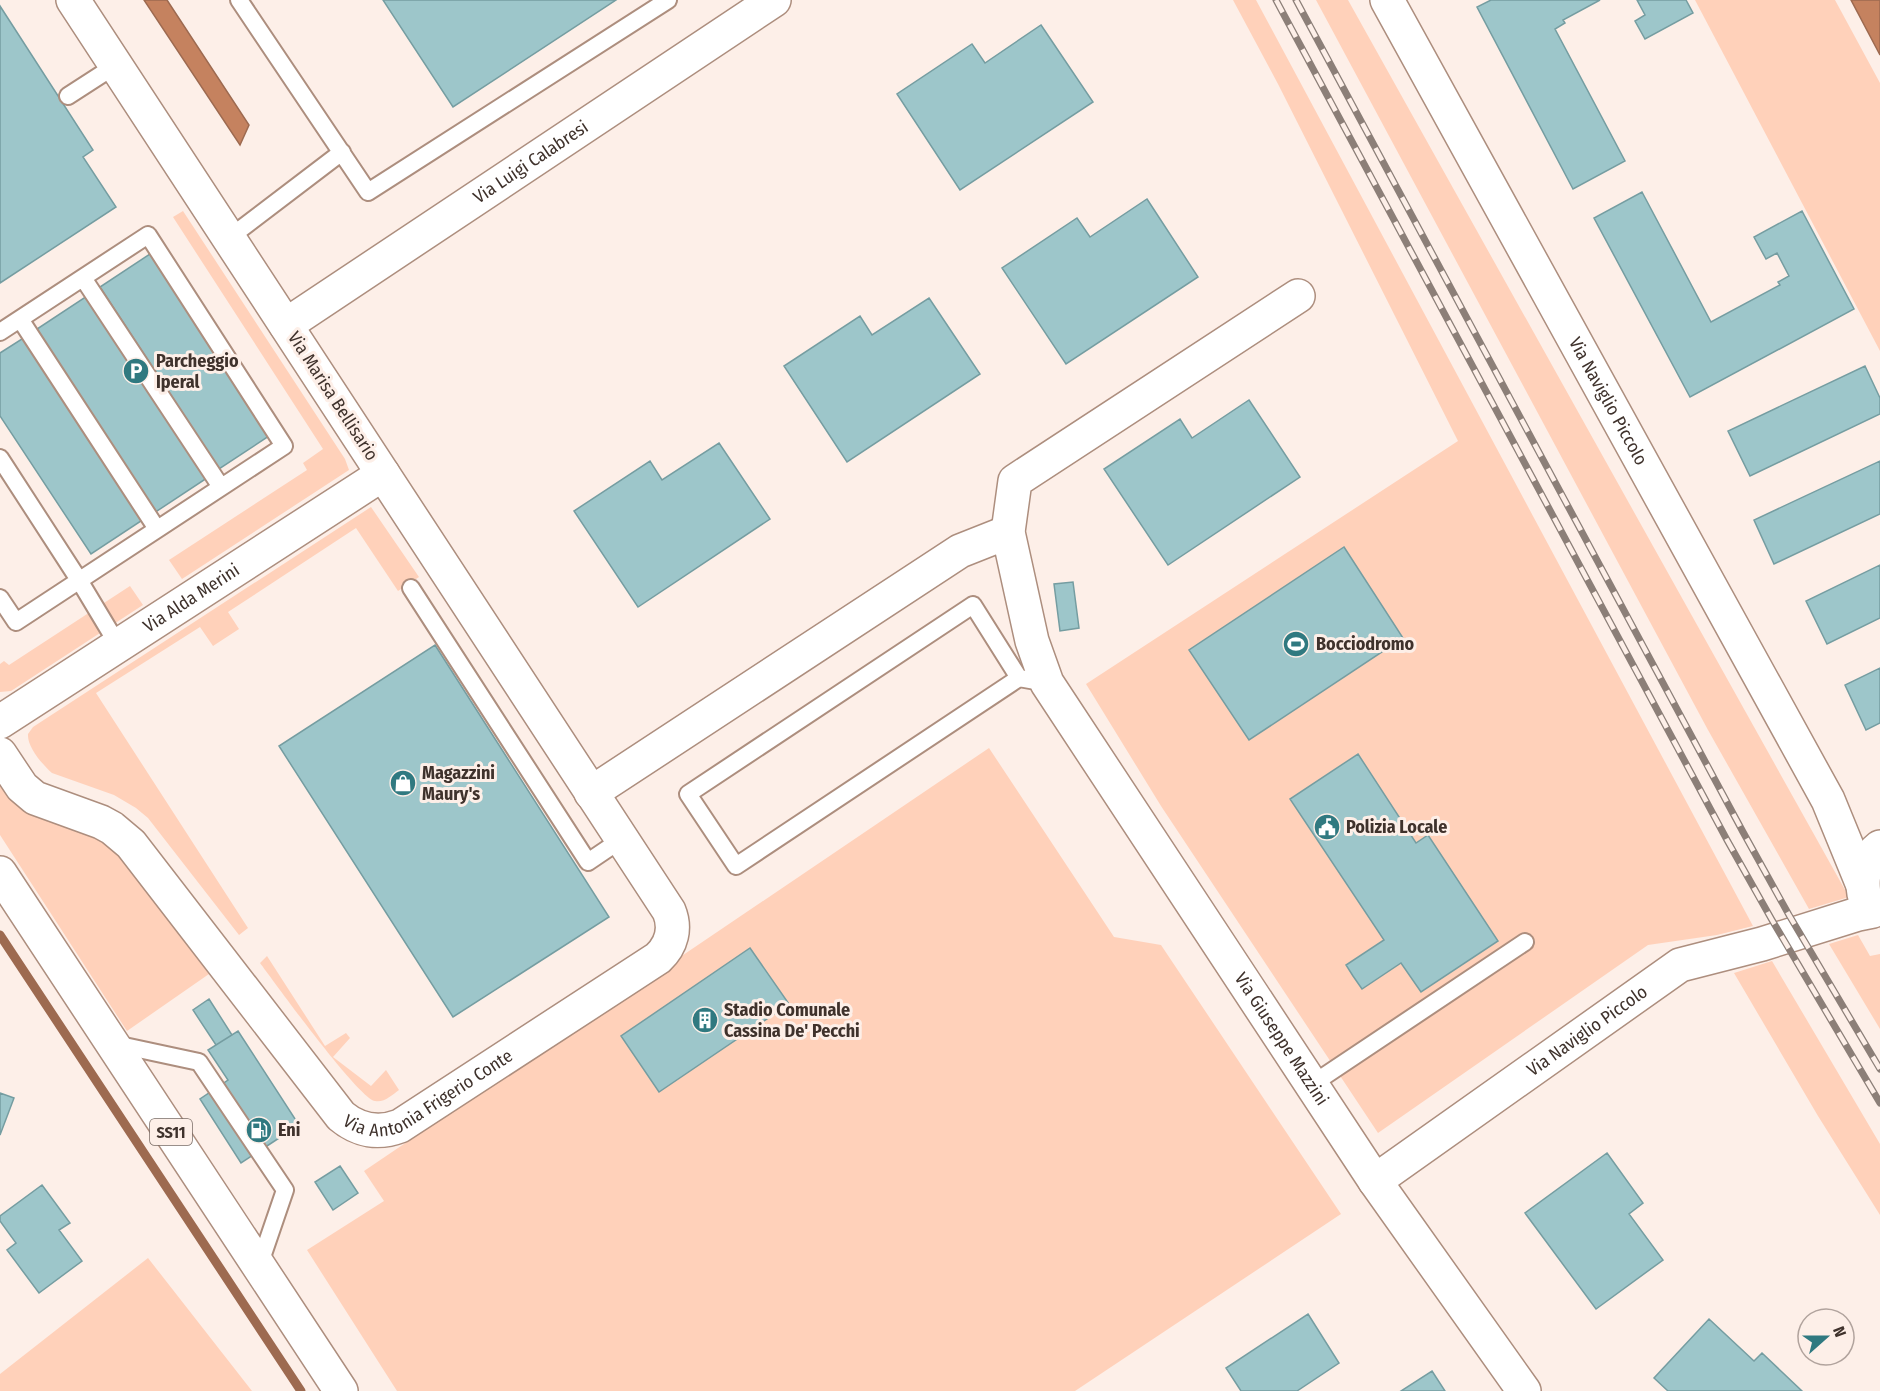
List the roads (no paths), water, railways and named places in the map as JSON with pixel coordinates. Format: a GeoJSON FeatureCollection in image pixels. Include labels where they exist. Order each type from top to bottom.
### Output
{"type":"FeatureCollection","features":[{"type":"Feature","properties":{"kind":"street","name":"Via Marisa Bellisario"},"geometry":{"type":"LineString","coordinates":[[73,0],[591,793]]}},
{"type":"Feature","properties":{"kind":"street","name":"Via Luigi Calabresi"},"geometry":{"type":"LineString","coordinates":[[286,325],[774,0]]}},
{"type":"Feature","properties":{"kind":"street","name":"Via Naviglio Piccolo"},"geometry":{"type":"LineString","coordinates":[[1375,1181],[1680,965],[1819,927],[1858,914],[1872,904],[1828,800],[1387,0]]}},
{"type":"Feature","properties":{"kind":"street"},"geometry":{"type":"LineString","coordinates":[[591,793],[960,551],[1008,532],[1016,481],[1298,296]]}},
{"type":"Feature","properties":{"kind":"street","name":"Via Alda Merini"},"geometry":{"type":"LineString","coordinates":[[0,722],[383,474]]}},
{"type":"Feature","properties":{"kind":"street","name":"Via Giuseppe Mazzini"},"geometry":{"type":"LineString","coordinates":[[1008,532],[1032,641],[1033,680],[1375,1181],[1524,1391]]}},
{"type":"Feature","properties":{"kind":"street","name":"Via Antonia Frigerio Conte"},"geometry":{"type":"LineString","coordinates":[[0,754],[22,787],[35,798],[101,822],[131,844],[341,1116],[359,1128],[372,1131],[400,1126],[662,954],[669,945],[672,934],[671,915],[591,793]]}},
{"type":"Feature","properties":{"kind":"street","name":"Via Naviglio Piccolo"},"geometry":{"type":"LineString","coordinates":[[1828,800],[1880,841]]}},
{"type":"Feature","properties":{"kind":"street"},"geometry":{"type":"LineString","coordinates":[[1872,904],[1864,871],[1868,860],[1880,847]]}},
{"type":"Feature","properties":{"kind":"street","name":"SS11"},"geometry":{"type":"LineString","coordinates":[[0,873],[341,1391]]}},
{"type":"Feature","properties":{"kind":"lane"},"geometry":{"type":"LineString","coordinates":[[239,0],[368,192],[668,0]]}},
{"type":"Feature","properties":{"kind":"lane"},"geometry":{"type":"LineString","coordinates":[[68,96],[116,65]]}},
{"type":"Feature","properties":{"kind":"lane"},"geometry":{"type":"LineString","coordinates":[[229,238],[342,152]]}},
{"type":"Feature","properties":{"kind":"lane"},"geometry":{"type":"LineString","coordinates":[[0,332],[148,235],[284,446],[16,622],[0,598]]}},
{"type":"Feature","properties":{"kind":"lane"},"geometry":{"type":"LineString","coordinates":[[83,278],[221,488]]}},
{"type":"Feature","properties":{"kind":"lane"},"geometry":{"type":"LineString","coordinates":[[20,319],[157,529]]}},
{"type":"Feature","properties":{"kind":"lane"},"geometry":{"type":"LineString","coordinates":[[0,458],[118,645]]}},
{"type":"Feature","properties":{"kind":"lane"},"geometry":{"type":"LineString","coordinates":[[411,588],[588,862],[622,839]]}},
{"type":"Feature","properties":{"kind":"lane"},"geometry":{"type":"LineString","coordinates":[[973,605],[1033,680],[736,867],[688,794],[973,605]]}},
{"type":"Feature","properties":{"kind":"lane"},"geometry":{"type":"LineString","coordinates":[[1311,1085],[1525,942]]}},
{"type":"Feature","properties":{"kind":"lane"},"geometry":{"type":"LineString","coordinates":[[113,1044],[199,1062],[285,1190],[259,1266]]}},
{"type":"Feature","properties":{"kind":"waterway"},"geometry":{"type":"LineString","coordinates":[[0,935],[301,1391]]}},
{"type":"Feature","properties":{"kind":"railway"},"geometry":{"type":"LineString","coordinates":[[1276,0],[1727,840],[1880,1103]]}},
{"type":"Feature","properties":{"kind":"railway"},"geometry":{"type":"LineString","coordinates":[[1296,0],[1743,832],[1880,1069]]}},
{"type":"Feature","properties":{"kind":"place","name":"Parcheggio Iperal"},"geometry":{"type":"Point","coordinates":[136,371]}},
{"type":"Feature","properties":{"kind":"place","name":"Bocciodromo"},"geometry":{"type":"Point","coordinates":[1296,644]}},
{"type":"Feature","properties":{"kind":"place","name":"Magazzini Maury's"},"geometry":{"type":"Point","coordinates":[403,783]}},
{"type":"Feature","properties":{"kind":"place","name":"Polizia Locale"},"geometry":{"type":"Point","coordinates":[1327,827]}},
{"type":"Feature","properties":{"kind":"place","name":"Stadio Comunale Cassina De' Pecchi"},"geometry":{"type":"Point","coordinates":[705,1020]}},
{"type":"Feature","properties":{"kind":"place","name":"Eni"},"geometry":{"type":"Point","coordinates":[259,1130]}}]}
